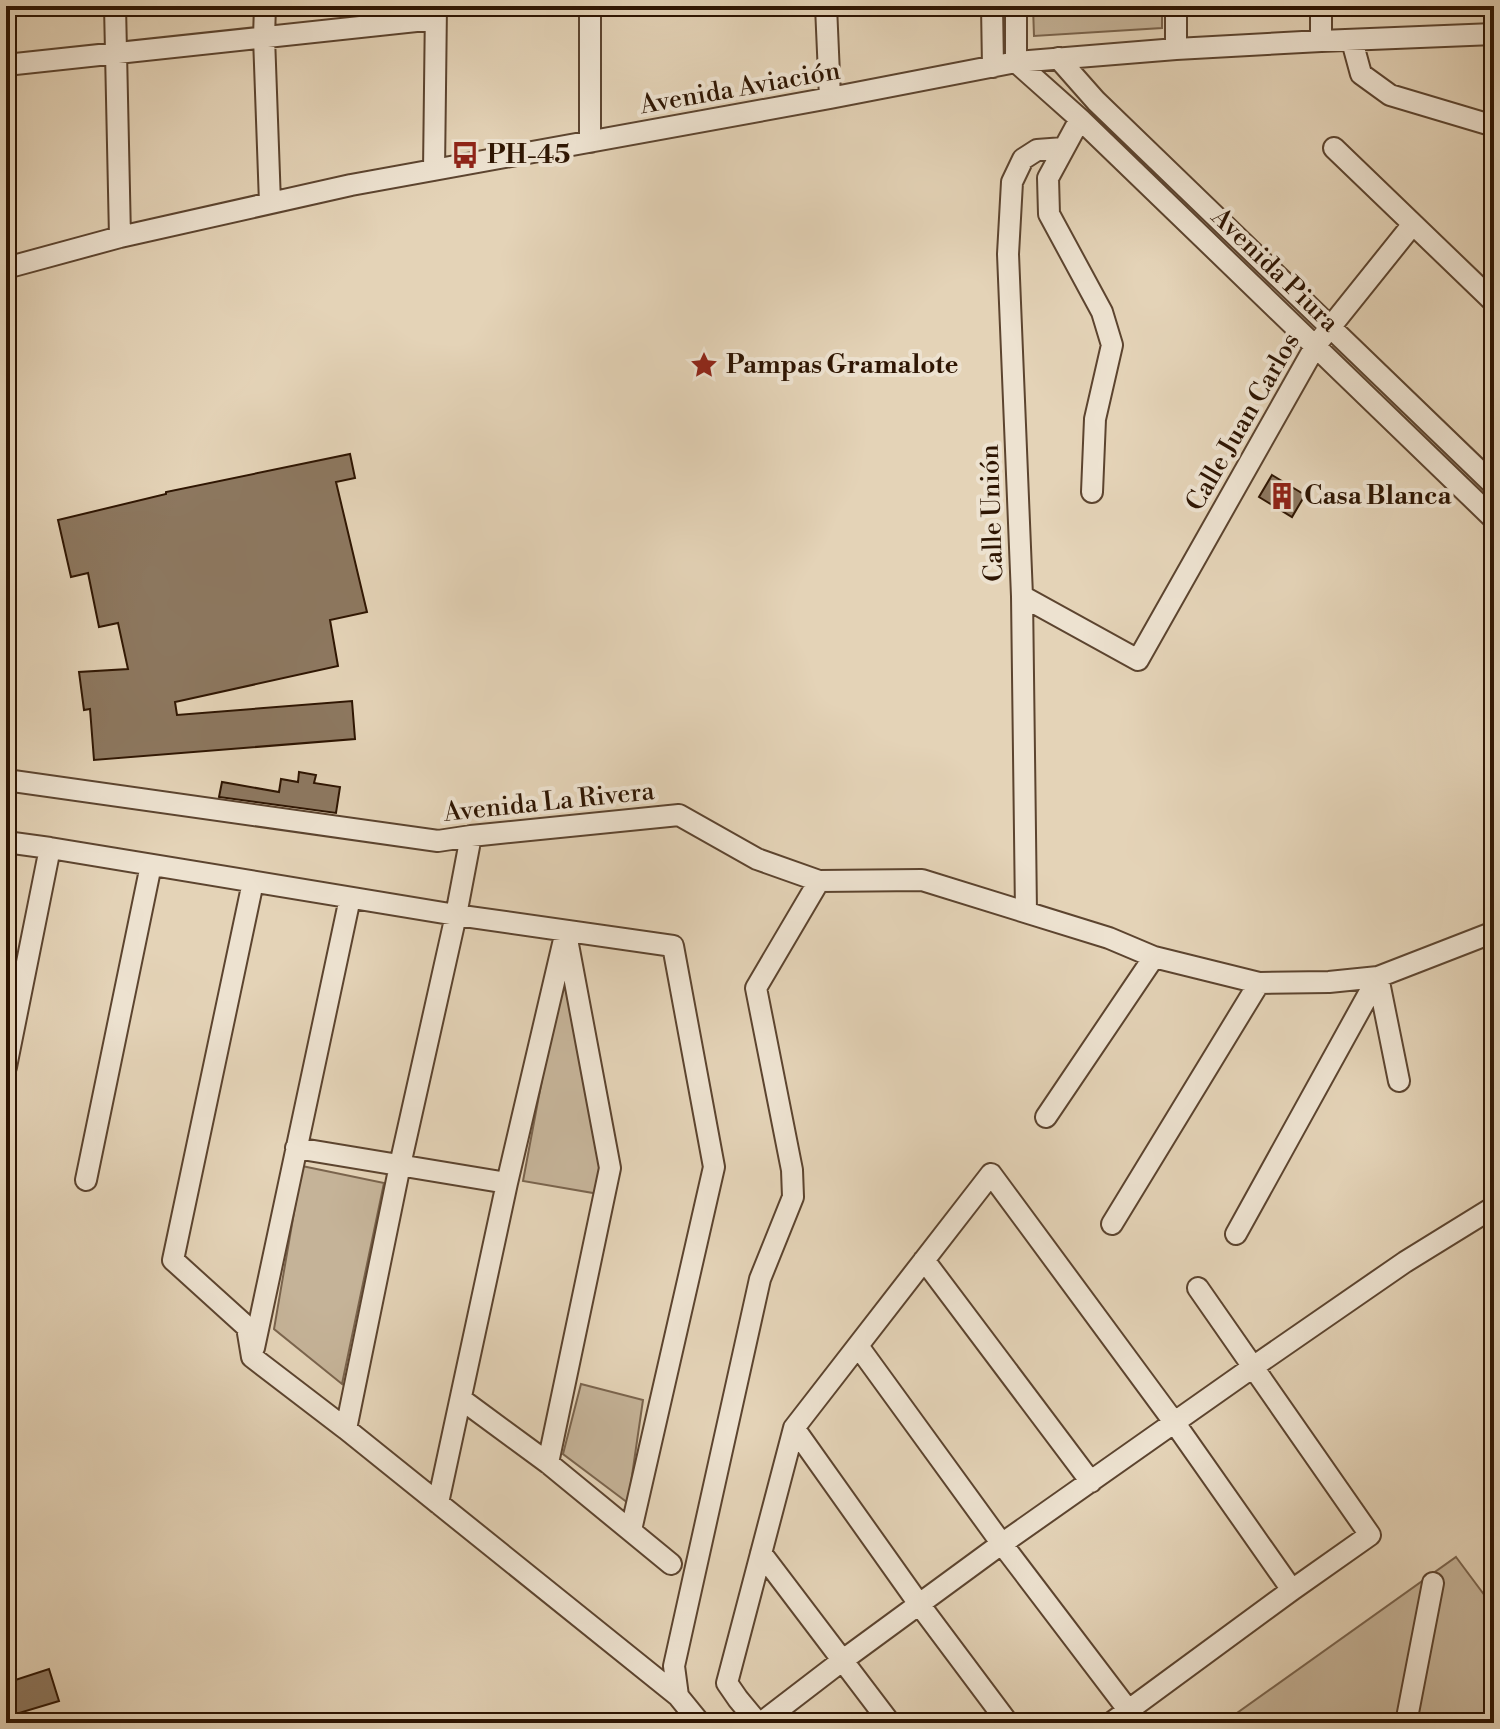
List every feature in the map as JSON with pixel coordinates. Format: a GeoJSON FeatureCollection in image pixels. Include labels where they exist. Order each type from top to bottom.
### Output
{"type":"FeatureCollection","features":[{"type":"Feature","properties":{"kind":"street"},"geometry":{"type":"LineString","coordinates":[[115,6],[120,237]]}},
{"type":"Feature","properties":{"kind":"street"},"geometry":{"type":"LineString","coordinates":[[265,6],[270,203]]}},
{"type":"Feature","properties":{"kind":"street"},"geometry":{"type":"LineString","coordinates":[[590,6],[590,142]]}},
{"type":"Feature","properties":{"kind":"street"},"geometry":{"type":"LineString","coordinates":[[826,6],[830,98]]}},
{"type":"Feature","properties":{"kind":"street"},"geometry":{"type":"LineString","coordinates":[[992,6],[993,67]]}},
{"type":"Feature","properties":{"kind":"street"},"geometry":{"type":"LineString","coordinates":[[1016,6],[1016,62]]}},
{"type":"Feature","properties":{"kind":"street"},"geometry":{"type":"LineString","coordinates":[[1176,6],[1176,49]]}},
{"type":"Feature","properties":{"kind":"street"},"geometry":{"type":"LineString","coordinates":[[1321,6],[1321,41]]}},
{"type":"Feature","properties":{"kind":"street"},"geometry":{"type":"LineString","coordinates":[[6,65],[264,37],[436,13],[434,170]]}},
{"type":"Feature","properties":{"kind":"street","name":"Avenida Aviación"},"geometry":{"type":"LineString","coordinates":[[6,268],[120,237],[351,185],[1016,62],[1176,49],[1494,34]]}},
{"type":"Feature","properties":{"kind":"street"},"geometry":{"type":"LineString","coordinates":[[1352,41],[1361,74],[1390,95],[1494,126]]}},
{"type":"Feature","properties":{"kind":"street","name":"Avenida Piura"},"geometry":{"type":"LineString","coordinates":[[1058,58],[1096,101],[1494,485]]}},
{"type":"Feature","properties":{"kind":"street","name":"Avenida Piura"},"geometry":{"type":"LineString","coordinates":[[1016,62],[1080,119],[1494,519]]}},
{"type":"Feature","properties":{"kind":"street"},"geometry":{"type":"LineString","coordinates":[[1080,119],[1048,178],[1049,214],[1102,312],[1112,345],[1095,419],[1092,492]]}},
{"type":"Feature","properties":{"kind":"street","name":"Calle Unión"},"geometry":{"type":"LineString","coordinates":[[1026,912],[1022,596],[1008,254],[1012,182],[1023,159],[1037,150],[1064,148]]}},
{"type":"Feature","properties":{"kind":"street"},"geometry":{"type":"LineString","coordinates":[[1334,148],[1494,302]]}},
{"type":"Feature","properties":{"kind":"street","name":"Calle Juan Carlos"},"geometry":{"type":"LineString","coordinates":[[1022,596],[1138,660],[1316,345],[1413,224]]}},
{"type":"Feature","properties":{"kind":"street","name":"Avenida La Rivera"},"geometry":{"type":"LineString","coordinates":[[6,780],[438,841],[679,815],[757,859],[819,881],[922,880],[1109,938],[1154,957],[1259,983],[1329,982],[1378,977],[1494,932]]}},
{"type":"Feature","properties":{"kind":"street"},"geometry":{"type":"LineString","coordinates":[[346,1429],[471,836]]}},
{"type":"Feature","properties":{"kind":"street"},"geometry":{"type":"LineString","coordinates":[[6,842],[456,915],[673,946],[714,1167],[631,1530]]}},
{"type":"Feature","properties":{"kind":"street"},"geometry":{"type":"LineString","coordinates":[[6,1067],[50,848]]}},
{"type":"Feature","properties":{"kind":"street"},"geometry":{"type":"LineString","coordinates":[[86,1180],[151,865]]}},
{"type":"Feature","properties":{"kind":"street"},"geometry":{"type":"LineString","coordinates":[[678,1696],[674,1666],[760,1279],[793,1197],[792,1170],[756,988],[819,881]]}},
{"type":"Feature","properties":{"kind":"street"},"geometry":{"type":"LineString","coordinates":[[253,882],[173,1260],[247,1327],[252,1357],[678,1696],[700,1723]]}},
{"type":"Feature","properties":{"kind":"street"},"geometry":{"type":"LineString","coordinates":[[252,1357],[350,898]]}},
{"type":"Feature","properties":{"kind":"street"},"geometry":{"type":"LineString","coordinates":[[438,1503],[507,1183],[566,931]]}},
{"type":"Feature","properties":{"kind":"street"},"geometry":{"type":"LineString","coordinates":[[548,1463],[610,1168],[566,931]]}},
{"type":"Feature","properties":{"kind":"street"},"geometry":{"type":"LineString","coordinates":[[1046,1117],[1154,957]]}},
{"type":"Feature","properties":{"kind":"street"},"geometry":{"type":"LineString","coordinates":[[1378,977],[1399,1081]]}},
{"type":"Feature","properties":{"kind":"street"},"geometry":{"type":"LineString","coordinates":[[1236,1234],[1378,977]]}},
{"type":"Feature","properties":{"kind":"street"},"geometry":{"type":"LineString","coordinates":[[1112,1224],[1259,983]]}},
{"type":"Feature","properties":{"kind":"street"},"geometry":{"type":"LineString","coordinates":[[296,1148],[507,1183]]}},
{"type":"Feature","properties":{"kind":"street"},"geometry":{"type":"LineString","coordinates":[[1292,1590],[1174,1422],[991,1174],[794,1428],[727,1683],[760,1723],[919,1604],[1174,1422],[1405,1262],[1494,1207]]}},
{"type":"Feature","properties":{"kind":"street"},"geometry":{"type":"LineString","coordinates":[[924,1260],[1091,1482]]}},
{"type":"Feature","properties":{"kind":"street"},"geometry":{"type":"LineString","coordinates":[[1111,1723],[1370,1535],[1198,1288]]}},
{"type":"Feature","properties":{"kind":"street"},"geometry":{"type":"LineString","coordinates":[[858,1346],[1002,1544],[1129,1711]]}},
{"type":"Feature","properties":{"kind":"street"},"geometry":{"type":"LineString","coordinates":[[461,1399],[548,1463],[671,1564]]}},
{"type":"Feature","properties":{"kind":"street"},"geometry":{"type":"LineString","coordinates":[[794,1428],[1008,1723]]}},
{"type":"Feature","properties":{"kind":"street"},"geometry":{"type":"LineString","coordinates":[[761,1553],[890,1723]]}},
{"type":"Feature","properties":{"kind":"street"},"geometry":{"type":"LineString","coordinates":[[1406,1723],[1433,1583]]}},
{"type":"Feature","properties":{"kind":"shaded area"},"geometry":{"type":"Polygon","coordinates":[[[1033,6],[1162,6],[1162,28],[1034,36],[1033,6]]]}},
{"type":"Feature","properties":{"kind":"shaded area"},"geometry":{"type":"Polygon","coordinates":[[[565,957],[605,1171],[599,1194],[523,1181],[565,957]]]}},
{"type":"Feature","properties":{"kind":"shaded area"},"geometry":{"type":"Polygon","coordinates":[[[302,1166],[384,1183],[342,1384],[274,1329],[302,1166]]]}},
{"type":"Feature","properties":{"kind":"shaded area"},"geometry":{"type":"Polygon","coordinates":[[[581,1384],[643,1400],[628,1503],[563,1454],[581,1384]]]}},
{"type":"Feature","properties":{"kind":"shaded area"},"geometry":{"type":"Polygon","coordinates":[[[1456,1557],[1494,1608],[1494,1723],[1223,1723],[1456,1557]]]}},
{"type":"Feature","properties":{"kind":"building"},"geometry":{"type":"Polygon","coordinates":[[[350,454],[355,478],[336,482],[367,612],[330,620],[338,666],[175,702],[177,715],[352,701],[355,739],[94,760],[90,709],[84,710],[79,672],[128,669],[118,623],[99,627],[88,573],[71,577],[58,520],[166,492],[350,454]]]}},
{"type":"Feature","properties":{"kind":"building","name":"Casa Blanca"},"geometry":{"type":"Polygon","coordinates":[[[1272,475],[1305,495],[1292,517],[1259,497],[1272,475]]]}},
{"type":"Feature","properties":{"kind":"building"},"geometry":{"type":"Polygon","coordinates":[[[299,772],[316,775],[314,783],[340,787],[336,813],[219,797],[222,782],[279,792],[281,779],[298,782],[299,772]]]}},
{"type":"Feature","properties":{"kind":"building"},"geometry":{"type":"Polygon","coordinates":[[[49,1669],[59,1701],[6,1717],[6,1683],[49,1669]]]}},
{"type":"Feature","properties":{"kind":"place","name":"PH-45"},"geometry":{"type":"Point","coordinates":[465,155]}},
{"type":"Feature","properties":{"kind":"place","name":"Pampas Gramalote"},"geometry":{"type":"Point","coordinates":[704,365]}},
{"type":"Feature","properties":{"kind":"place","name":"Casa Blanca"},"geometry":{"type":"Point","coordinates":[1282,496]}}]}
